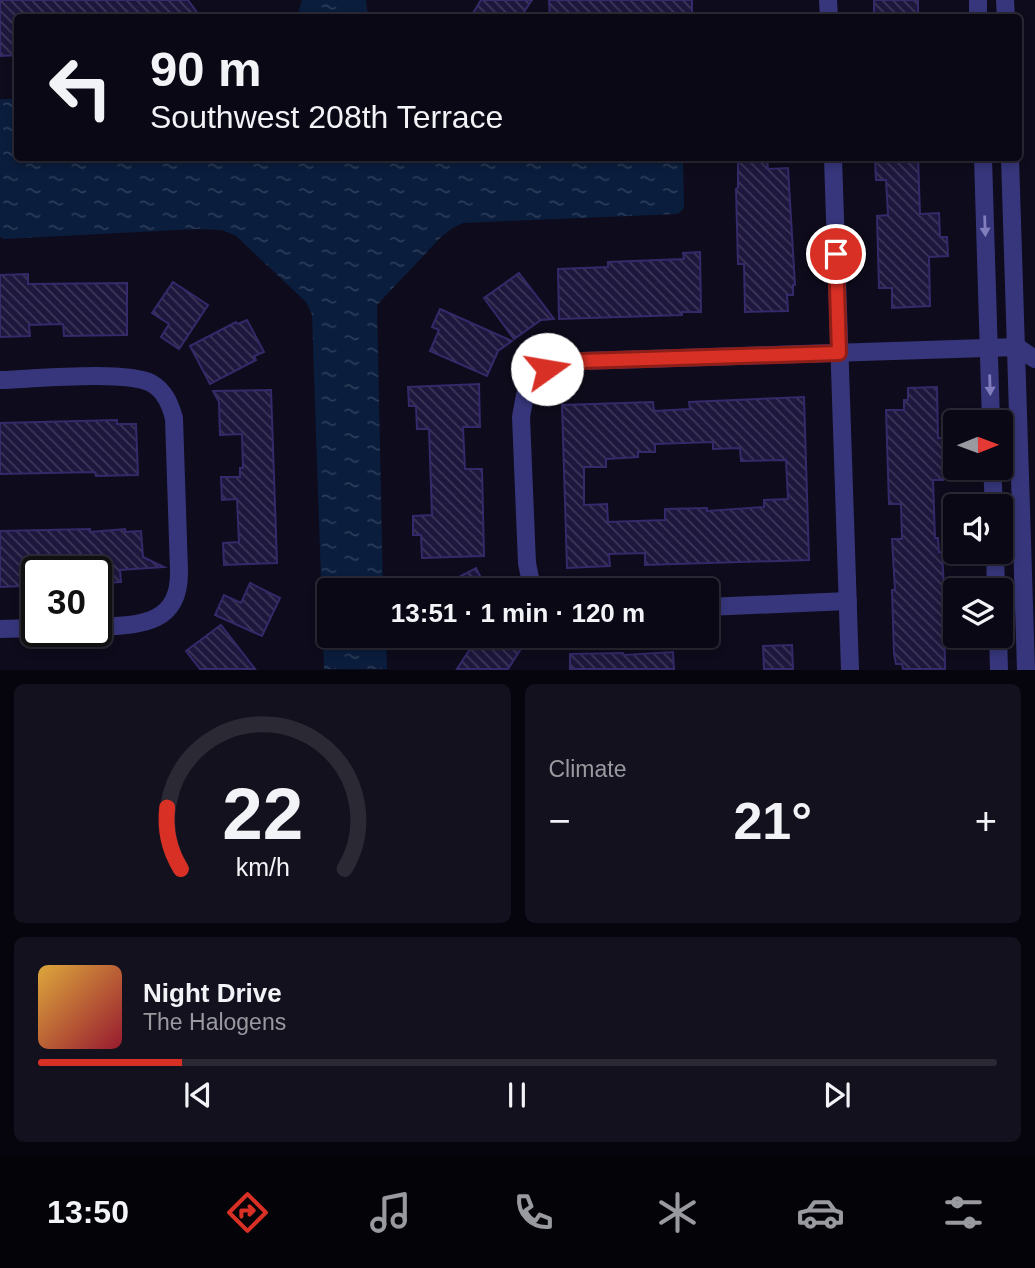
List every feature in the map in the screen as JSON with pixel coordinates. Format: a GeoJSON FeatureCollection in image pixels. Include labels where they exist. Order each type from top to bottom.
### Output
{"type":"FeatureCollection","features":[{"type":"Feature","properties":{"kind":"street"},"geometry":{"type":"LineString","coordinates":[[833,161],[850,670]]}},
{"type":"Feature","properties":{"kind":"street"},"geometry":{"type":"LineString","coordinates":[[983,161],[991,410]]}},
{"type":"Feature","properties":{"kind":"street"},"geometry":{"type":"LineString","coordinates":[[1010,161],[1026,670]]}},
{"type":"Feature","properties":{"kind":"street"},"geometry":{"type":"LineString","coordinates":[[530,578],[527,563],[521,417],[525,395],[531,382],[547,369],[567,362],[1017,347],[1035,359]]}},
{"type":"Feature","properties":{"kind":"street"},"geometry":{"type":"LineString","coordinates":[[0,380],[123,377],[144,380],[163,393],[174,418],[179,581],[176,595],[171,606],[147,622],[112,626]]}},
{"type":"Feature","properties":{"kind":"street"},"geometry":{"type":"LineString","coordinates":[[1018,404],[1035,394]]}},
{"type":"Feature","properties":{"kind":"street"},"geometry":{"type":"LineString","coordinates":[[719,606],[848,601]]}},
{"type":"Feature","properties":{"kind":"street"},"geometry":{"type":"LineString","coordinates":[[0,629],[21,628]]}},
{"type":"Feature","properties":{"kind":"street"},"geometry":{"type":"LineString","coordinates":[[998,648],[999,670]]}},
{"type":"Feature","properties":{"kind":"water"},"geometry":{"type":"Polygon","coordinates":[[[302,0],[366,0],[367,10],[371,14],[298,14],[302,0]]]}},
{"type":"Feature","properties":{"kind":"water"},"geometry":{"type":"Polygon","coordinates":[[[0,99],[14,99],[14,161],[683,161],[684,208],[678,214],[463,223],[440,238],[377,305],[383,578],[321,578],[312,315],[306,302],[236,236],[222,230],[197,229],[4,239],[0,237],[0,99]]]}},
{"type":"Feature","properties":{"kind":"water"},"geometry":{"type":"Polygon","coordinates":[[[323,648],[386,648],[387,669],[324,669],[323,648]]]}},
{"type":"Feature","properties":{"kind":"building"},"geometry":{"type":"Polygon","coordinates":[[[0,0],[188,0],[198,14],[14,14],[14,55],[0,56],[0,0]]]}},
{"type":"Feature","properties":{"kind":"building"},"geometry":{"type":"Polygon","coordinates":[[[481,0],[532,0],[523,14],[472,14],[481,0]]]}},
{"type":"Feature","properties":{"kind":"building"},"geometry":{"type":"Polygon","coordinates":[[[549,0],[692,0],[692,14],[550,14],[549,0]]]}},
{"type":"Feature","properties":{"kind":"building"},"geometry":{"type":"Polygon","coordinates":[[[874,0],[918,0],[918,14],[874,14],[874,0]]]}},
{"type":"Feature","properties":{"kind":"building"},"geometry":{"type":"Polygon","coordinates":[[[738,161],[767,161],[768,169],[788,168],[795,285],[793,295],[787,295],[788,311],[745,312],[744,264],[738,264],[738,161]]]}},
{"type":"Feature","properties":{"kind":"building"},"geometry":{"type":"Polygon","coordinates":[[[875,161],[918,161],[920,214],[939,213],[940,237],[947,237],[948,256],[929,257],[930,306],[892,308],[892,288],[879,288],[877,216],[888,215],[886,180],[876,180],[875,161]]]}},
{"type":"Feature","properties":{"kind":"building"},"geometry":{"type":"Polygon","coordinates":[[[700,252],[701,312],[559,319],[558,269],[608,267],[608,262],[684,259],[683,253],[700,252]]]}},
{"type":"Feature","properties":{"kind":"building"},"geometry":{"type":"Polygon","coordinates":[[[519,273],[554,319],[541,320],[514,339],[484,298],[519,273]]]}},
{"type":"Feature","properties":{"kind":"building"},"geometry":{"type":"Polygon","coordinates":[[[28,274],[28,284],[127,283],[127,335],[64,336],[63,324],[29,325],[30,336],[0,337],[0,275],[28,274]]]}},
{"type":"Feature","properties":{"kind":"building"},"geometry":{"type":"Polygon","coordinates":[[[173,282],[208,305],[179,349],[161,337],[169,324],[152,313],[173,282]]]}},
{"type":"Feature","properties":{"kind":"building"},"geometry":{"type":"Polygon","coordinates":[[[440,309],[512,341],[498,351],[487,376],[430,351],[439,330],[432,327],[440,309]]]}},
{"type":"Feature","properties":{"kind":"building"},"geometry":{"type":"Polygon","coordinates":[[[247,320],[264,352],[254,356],[256,360],[210,384],[190,346],[236,322],[238,324],[247,320]]]}},
{"type":"Feature","properties":{"kind":"building"},"geometry":{"type":"Polygon","coordinates":[[[479,384],[480,427],[463,427],[465,469],[482,469],[484,556],[422,558],[421,535],[413,535],[413,516],[432,515],[429,429],[417,429],[416,406],[409,406],[408,387],[479,384]]]}},
{"type":"Feature","properties":{"kind":"building"},"geometry":{"type":"Polygon","coordinates":[[[937,387],[938,438],[943,438],[943,480],[933,480],[935,538],[938,538],[939,552],[942,552],[945,669],[903,669],[902,664],[896,664],[894,654],[892,590],[895,590],[892,539],[902,539],[901,504],[889,504],[886,410],[904,410],[904,400],[908,400],[908,388],[937,387]]]}},
{"type":"Feature","properties":{"kind":"building"},"geometry":{"type":"Polygon","coordinates":[[[271,390],[277,563],[224,565],[223,543],[239,542],[237,499],[222,500],[221,477],[240,477],[240,468],[243,468],[242,434],[220,435],[219,402],[213,391],[271,390]]]}},
{"type":"Feature","properties":{"kind":"building"},"geometry":{"type":"Polygon","coordinates":[[[804,397],[809,560],[645,565],[645,553],[609,554],[610,566],[567,568],[562,405],[653,402],[654,411],[690,409],[689,402],[804,397]],[[713,442],[655,444],[655,452],[638,452],[638,457],[606,459],[606,467],[584,467],[584,505],[607,504],[608,522],[665,520],[665,509],[707,508],[707,511],[764,507],[764,500],[788,499],[786,460],[741,461],[740,448],[713,449],[713,442]]]}},
{"type":"Feature","properties":{"kind":"building"},"geometry":{"type":"Polygon","coordinates":[[[117,420],[117,424],[136,424],[138,475],[96,476],[95,472],[0,474],[0,423],[117,420]]]}},
{"type":"Feature","properties":{"kind":"building"},"geometry":{"type":"Polygon","coordinates":[[[0,531],[141,531],[143,557],[164,567],[120,570],[121,582],[112,582],[112,556],[21,556],[21,586],[0,587],[0,531]]]}},
{"type":"Feature","properties":{"kind":"building"},"geometry":{"type":"Polygon","coordinates":[[[476,568],[481,578],[457,578],[476,568]]]}},
{"type":"Feature","properties":{"kind":"building"},"geometry":{"type":"Polygon","coordinates":[[[250,583],[280,598],[262,636],[215,615],[224,595],[241,603],[250,583]]]}},
{"type":"Feature","properties":{"kind":"building"},"geometry":{"type":"Polygon","coordinates":[[[221,625],[255,669],[200,669],[186,651],[221,625]]]}},
{"type":"Feature","properties":{"kind":"building"},"geometry":{"type":"Polygon","coordinates":[[[792,645],[793,669],[764,669],[763,646],[792,645]]]}},
{"type":"Feature","properties":{"kind":"building"},"geometry":{"type":"Polygon","coordinates":[[[471,648],[522,648],[508,669],[457,669],[471,648]]]}},
{"type":"Feature","properties":{"kind":"building"},"geometry":{"type":"Polygon","coordinates":[[[673,652],[674,669],[570,669],[570,654],[673,652]]]}},
{"type":"Feature","properties":{"kind":"route"},"geometry":{"type":"LineString","coordinates":[[547,369],[560,363],[582,361],[839,353],[836,254]]}}]}
